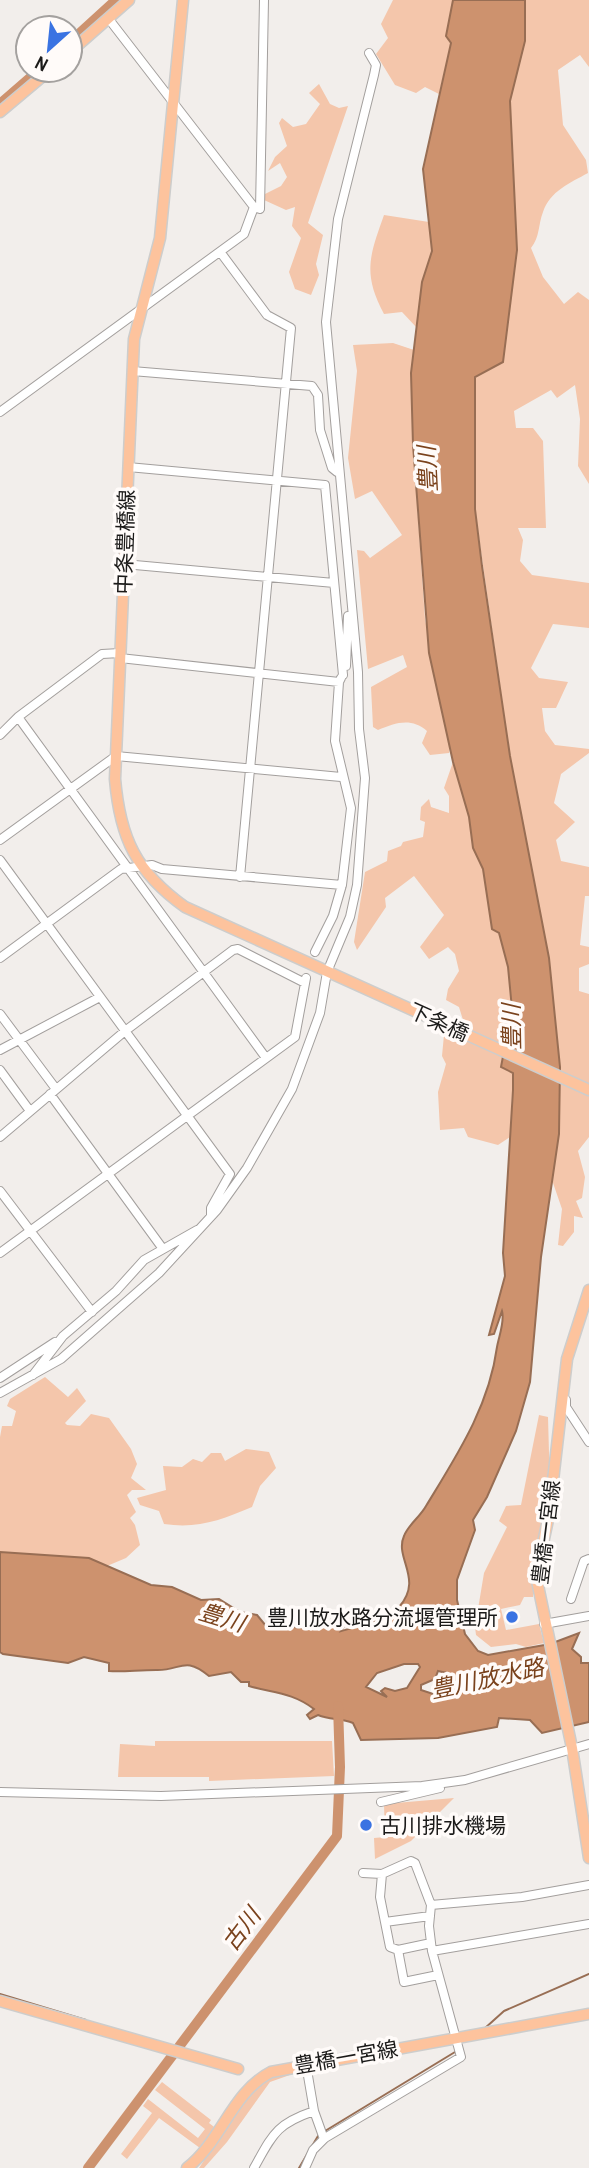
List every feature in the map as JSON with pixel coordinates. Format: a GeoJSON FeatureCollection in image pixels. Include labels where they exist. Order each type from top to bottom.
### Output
{"type":"FeatureCollection","features":[{"type":"Feature","properties":{"kind":"main road"},"geometry":{"type":"LineString","coordinates":[[84,39],[129,0]]}},
{"type":"Feature","properties":{"kind":"main road","name":"中条豊橋線"},"geometry":{"type":"LineString","coordinates":[[183,0],[160,238],[139,312],[132,371],[116,757],[118,811],[123,832],[141,866],[161,888],[185,906],[333,975]]}},
{"type":"Feature","properties":{"kind":"main road"},"geometry":{"type":"LineString","coordinates":[[0,113],[34,84]]}},
{"type":"Feature","properties":{"kind":"main road","name":"下条橋"},"geometry":{"type":"LineString","coordinates":[[333,975],[589,1090]]}},
{"type":"Feature","properties":{"kind":"main road","name":"豊橋一宮線"},"geometry":{"type":"LineString","coordinates":[[589,1290],[566,1359],[549,1515],[536,1576],[572,1748],[589,1858]]}},
{"type":"Feature","properties":{"kind":"main road"},"geometry":{"type":"LineString","coordinates":[[0,2001],[238,2069]]}},
{"type":"Feature","properties":{"kind":"main road","name":"豊橋一宮線"},"geometry":{"type":"LineString","coordinates":[[187,2168],[201,2158],[241,2098],[261,2078],[277,2070],[306,2064],[458,2046],[479,2033],[589,2014]]}},
{"type":"Feature","properties":{"kind":"street"},"geometry":{"type":"LineString","coordinates":[[108,18],[254,208],[260,209],[264,0]]}},
{"type":"Feature","properties":{"kind":"street"},"geometry":{"type":"LineString","coordinates":[[0,1393],[30,1378],[90,1336],[159,1273],[202,1227],[247,1168],[292,1089],[333,975],[350,917],[357,885],[365,778],[326,322],[338,219],[376,65],[369,53]]}},
{"type":"Feature","properties":{"kind":"street"},"geometry":{"type":"LineString","coordinates":[[0,412],[221,253],[244,234],[254,208]]}},
{"type":"Feature","properties":{"kind":"street"},"geometry":{"type":"LineString","coordinates":[[221,253],[267,315],[291,328],[240,877]]}},
{"type":"Feature","properties":{"kind":"street"},"geometry":{"type":"LineString","coordinates":[[132,371],[286,383],[315,389],[320,430],[332,468],[337,472]]}},
{"type":"Feature","properties":{"kind":"street"},"geometry":{"type":"LineString","coordinates":[[128,467],[325,485],[341,678]]}},
{"type":"Feature","properties":{"kind":"street"},"geometry":{"type":"LineString","coordinates":[[124,564],[334,583]]}},
{"type":"Feature","properties":{"kind":"street"},"geometry":{"type":"LineString","coordinates":[[336,601],[358,672]]}},
{"type":"Feature","properties":{"kind":"street"},"geometry":{"type":"LineString","coordinates":[[315,952],[333,916],[342,885],[351,808],[341,777],[335,741],[351,605]]}},
{"type":"Feature","properties":{"kind":"street"},"geometry":{"type":"LineString","coordinates":[[0,735],[3,724],[18,717],[102,654],[259,673],[341,678]]}},
{"type":"Feature","properties":{"kind":"street"},"geometry":{"type":"LineString","coordinates":[[18,717],[266,1058]]}},
{"type":"Feature","properties":{"kind":"street"},"geometry":{"type":"LineString","coordinates":[[0,840],[116,757],[341,777]]}},
{"type":"Feature","properties":{"kind":"street"},"geometry":{"type":"LineString","coordinates":[[0,860],[230,1174],[211,1208],[211,1215]]}},
{"type":"Feature","properties":{"kind":"street"},"geometry":{"type":"LineString","coordinates":[[0,958],[126,868],[141,866],[342,885]]}},
{"type":"Feature","properties":{"kind":"street"},"geometry":{"type":"LineString","coordinates":[[0,1137],[125,1031],[233,950],[238,949],[306,981],[295,1037],[0,1253]]}},
{"type":"Feature","properties":{"kind":"street"},"geometry":{"type":"LineString","coordinates":[[0,1050],[100,997]]}},
{"type":"Feature","properties":{"kind":"street"},"geometry":{"type":"LineString","coordinates":[[0,1014],[108,1175],[163,1248]]}},
{"type":"Feature","properties":{"kind":"street"},"geometry":{"type":"LineString","coordinates":[[0,1070],[30,1111]]}},
{"type":"Feature","properties":{"kind":"street"},"geometry":{"type":"LineString","coordinates":[[0,1191],[92,1312]]}},
{"type":"Feature","properties":{"kind":"street"},"geometry":{"type":"LineString","coordinates":[[0,1378],[63,1336],[116,1291],[145,1259],[202,1227]]}},
{"type":"Feature","properties":{"kind":"street"},"geometry":{"type":"LineString","coordinates":[[30,1378],[63,1336]]}},
{"type":"Feature","properties":{"kind":"street"},"geometry":{"type":"LineString","coordinates":[[566,1359],[566,1407],[586,1429],[589,1442]]}},
{"type":"Feature","properties":{"kind":"street"},"geometry":{"type":"LineString","coordinates":[[571,1598],[584,1561],[589,1559]]}},
{"type":"Feature","properties":{"kind":"street"},"geometry":{"type":"LineString","coordinates":[[544,1624],[589,1616]]}},
{"type":"Feature","properties":{"kind":"street"},"geometry":{"type":"LineString","coordinates":[[382,1802],[589,1744]]}},
{"type":"Feature","properties":{"kind":"street"},"geometry":{"type":"LineString","coordinates":[[0,1793],[161,1796],[376,1789],[458,1781]]}},
{"type":"Feature","properties":{"kind":"street"},"geometry":{"type":"LineString","coordinates":[[305,2168],[322,2136],[461,2057],[432,1947],[431,1905],[415,1863],[411,1861],[382,1874],[363,1873]]}},
{"type":"Feature","properties":{"kind":"street"},"geometry":{"type":"LineString","coordinates":[[382,1874],[380,1897],[390,1947],[398,1950],[589,1924]]}},
{"type":"Feature","properties":{"kind":"street"},"geometry":{"type":"LineString","coordinates":[[431,1905],[499,1899],[589,1885]]}},
{"type":"Feature","properties":{"kind":"street"},"geometry":{"type":"LineString","coordinates":[[386,1922],[430,1916]]}},
{"type":"Feature","properties":{"kind":"street"},"geometry":{"type":"LineString","coordinates":[[398,1950],[404,1982],[438,1975]]}},
{"type":"Feature","properties":{"kind":"street"},"geometry":{"type":"LineString","coordinates":[[306,2064],[314,2111],[322,2136]]}},
{"type":"Feature","properties":{"kind":"street"},"geometry":{"type":"LineString","coordinates":[[254,2168],[276,2129],[291,2119],[314,2111]]}},
{"type":"Feature","properties":{"kind":"street"},"geometry":{"type":"LineString","coordinates":[[194,2168],[201,2158]]}},
{"type":"Feature","properties":{"kind":"shaded area"},"geometry":{"type":"Polygon","coordinates":[[[393,0],[453,0],[446,36],[451,42],[439,94],[425,87],[416,93],[395,85],[376,54],[388,38],[381,24],[393,0]]]}},
{"type":"Feature","properties":{"kind":"shaded area"},"geometry":{"type":"Polygon","coordinates":[[[525,0],[589,0],[589,67],[580,55],[558,70],[563,125],[586,160],[588,173],[561,188],[550,198],[531,248],[543,277],[564,304],[578,292],[589,300],[589,484],[578,466],[580,419],[575,385],[557,398],[551,390],[514,411],[516,428],[533,428],[543,441],[546,528],[518,528],[523,540],[520,561],[532,575],[589,583],[589,628],[553,624],[531,668],[539,678],[568,682],[556,708],[542,708],[545,731],[555,745],[589,749],[589,753],[561,774],[554,803],[575,822],[556,840],[561,861],[589,867],[589,896],[585,896],[580,945],[589,947],[589,964],[579,968],[579,991],[589,994],[589,1137],[578,1151],[585,1177],[582,1198],[576,1201],[583,1218],[574,1216],[574,1232],[563,1246],[558,1245],[562,1209],[552,1180],[559,1134],[560,1067],[549,958],[510,756],[475,509],[475,377],[514,172],[510,101],[525,41],[525,0]]]}},
{"type":"Feature","properties":{"kind":"shaded area"},"geometry":{"type":"Polygon","coordinates":[[[319,84],[330,104],[339,108],[348,106],[308,223],[323,235],[316,264],[319,275],[311,295],[295,289],[289,272],[301,238],[292,226],[295,207],[286,210],[264,200],[265,194],[281,186],[287,177],[280,163],[268,171],[275,157],[287,146],[279,123],[282,118],[293,127],[306,124],[320,104],[309,93],[319,84]]]}},
{"type":"Feature","properties":{"kind":"shaded area"},"geometry":{"type":"Polygon","coordinates":[[[384,215],[429,222],[432,251],[422,282],[417,328],[402,312],[384,314],[373,287],[370,264],[384,215]]]}},
{"type":"Feature","properties":{"kind":"shaded area"},"geometry":{"type":"Polygon","coordinates":[[[393,343],[414,350],[413,445],[425,619],[449,753],[430,755],[422,743],[427,731],[415,724],[397,724],[378,730],[373,727],[371,687],[407,667],[403,655],[368,669],[357,550],[364,551],[370,558],[402,535],[372,491],[355,499],[348,458],[357,371],[353,345],[393,343]]]}},
{"type":"Feature","properties":{"kind":"shaded area"},"geometry":{"type":"Polygon","coordinates":[[[453,762],[469,817],[473,848],[483,869],[492,928],[499,933],[508,967],[512,1009],[501,1067],[513,1073],[510,1137],[498,1145],[468,1137],[464,1128],[440,1130],[438,1092],[446,1064],[442,1056],[444,1035],[454,1038],[463,1020],[459,1007],[446,1000],[448,989],[459,971],[455,954],[448,947],[429,959],[420,947],[444,915],[414,876],[385,898],[386,907],[357,950],[354,942],[365,872],[387,861],[388,851],[401,846],[403,842],[423,837],[425,822],[420,820],[421,807],[429,799],[431,807],[449,813],[449,796],[444,788],[453,762]]]}},
{"type":"Feature","properties":{"kind":"shaded area"},"geometry":{"type":"Polygon","coordinates":[[[45,1377],[68,1397],[77,1388],[86,1401],[65,1423],[67,1425],[80,1426],[91,1414],[109,1418],[131,1449],[137,1464],[131,1478],[146,1490],[132,1490],[127,1495],[136,1512],[130,1518],[135,1525],[140,1545],[126,1558],[107,1566],[89,1558],[0,1552],[0,1437],[2,1426],[12,1426],[16,1411],[7,1406],[10,1399],[45,1377]]]}},
{"type":"Feature","properties":{"kind":"shaded area"},"geometry":{"type":"Polygon","coordinates":[[[539,1415],[548,1417],[550,1489],[533,1597],[524,1597],[520,1605],[501,1609],[506,1630],[539,1624],[544,1643],[526,1647],[516,1644],[491,1647],[476,1635],[475,1627],[484,1573],[507,1527],[499,1521],[506,1506],[521,1505],[539,1415]]]}},
{"type":"Feature","properties":{"kind":"shaded area"},"geometry":{"type":"Polygon","coordinates":[[[246,1449],[269,1452],[276,1468],[260,1486],[252,1507],[209,1522],[176,1525],[164,1524],[159,1511],[140,1505],[137,1498],[166,1490],[163,1466],[182,1467],[193,1459],[202,1462],[211,1453],[221,1453],[225,1461],[246,1449]]]}},
{"type":"Feature","properties":{"kind":"shaded area"},"geometry":{"type":"Polygon","coordinates":[[[155,1741],[332,1741],[334,1776],[209,1781],[209,1777],[118,1777],[120,1744],[155,1746],[155,1741]]]}},
{"type":"Feature","properties":{"kind":"shaded area"},"geometry":{"type":"Polygon","coordinates":[[[454,1798],[411,1841],[375,1859],[374,1838],[385,1837],[384,1804],[454,1798]]]}},
{"type":"Feature","properties":{"kind":"shaded area"},"geometry":{"type":"Polygon","coordinates":[[[304,2070],[270,2082],[227,2142],[204,2168],[199,2168],[235,2114],[265,2078],[304,2070]]]}},
{"type":"Feature","properties":{"kind":"shaded area"},"geometry":{"type":"Polygon","coordinates":[[[162,2082],[211,2120],[209,2123],[218,2130],[204,2151],[159,2118],[127,2159],[121,2154],[152,2113],[143,2106],[148,2099],[198,2138],[205,2129],[155,2090],[162,2082]]]}},
{"type":"Feature","properties":{"kind":"water"},"geometry":{"type":"Polygon","coordinates":[[[453,0],[525,0],[525,41],[510,101],[517,250],[503,362],[475,377],[475,509],[510,756],[549,958],[560,1067],[559,1134],[541,1257],[530,1382],[516,1431],[487,1497],[473,1520],[475,1530],[457,1580],[457,1600],[465,1634],[478,1651],[488,1655],[550,1644],[579,1633],[572,1649],[581,1657],[581,1663],[589,1663],[589,1722],[542,1733],[530,1720],[499,1718],[497,1727],[438,1738],[361,1740],[353,1723],[318,1715],[310,1719],[307,1715],[314,1709],[306,1703],[290,1696],[249,1686],[249,1682],[241,1682],[231,1672],[209,1676],[188,1665],[164,1670],[109,1671],[109,1663],[84,1657],[68,1663],[3,1654],[0,1652],[0,1552],[89,1558],[151,1585],[172,1587],[201,1600],[219,1599],[240,1612],[257,1615],[266,1626],[315,1628],[347,1622],[341,1631],[372,1622],[394,1612],[406,1597],[409,1578],[402,1544],[404,1536],[460,1449],[487,1390],[503,1319],[502,1311],[494,1334],[489,1335],[505,1276],[503,1253],[513,1073],[501,1067],[512,1009],[508,967],[499,933],[492,929],[483,869],[473,848],[469,817],[453,762],[429,653],[413,445],[411,373],[422,282],[432,251],[423,169],[451,43],[446,36],[453,0]],[[404,1664],[377,1673],[366,1687],[387,1697],[381,1691],[385,1688],[395,1691],[407,1688],[420,1667],[418,1664],[404,1664]],[[438,1671],[435,1679],[421,1685],[421,1690],[436,1695],[455,1688],[447,1673],[438,1671]]]}},
{"type":"Feature","properties":{"kind":"waterway"},"geometry":{"type":"LineString","coordinates":[[84,29],[116,0]]}},
{"type":"Feature","properties":{"kind":"waterway"},"geometry":{"type":"LineString","coordinates":[[0,104],[23,84]]}},
{"type":"Feature","properties":{"kind":"waterway","name":"古川"},"geometry":{"type":"LineString","coordinates":[[88,2168],[337,1836],[340,1767],[338,1706]]}},
{"type":"Feature","properties":{"kind":"waterway"},"geometry":{"type":"LineString","coordinates":[[484,2029],[504,2011],[589,1974]]}},
{"type":"Feature","properties":{"kind":"waterway"},"geometry":{"type":"LineString","coordinates":[[0,1994],[86,2020]]}},
{"type":"Feature","properties":{"kind":"waterway"},"geometry":{"type":"LineString","coordinates":[[325,2131],[455,2052]]}},
{"type":"Feature","properties":{"kind":"waterway"},"geometry":{"type":"LineString","coordinates":[[299,2168],[318,2136]]}},
{"type":"Feature","properties":{"kind":"place","name":"豊川放水路分流堰管理所"},"geometry":{"type":"Point","coordinates":[512,1617]}},
{"type":"Feature","properties":{"kind":"place","name":"古川排水機場"},"geometry":{"type":"Point","coordinates":[366,1825]}},
{"type":"Feature","properties":{"kind":"water label","name":"豊川"},"geometry":{"type":"Point","coordinates":[427,469]}},
{"type":"Feature","properties":{"kind":"water label","name":"豊川"},"geometry":{"type":"Point","coordinates":[511,1027]}},
{"type":"Feature","properties":{"kind":"water label","name":"豊川"},"geometry":{"type":"Point","coordinates":[222,1617]}},
{"type":"Feature","properties":{"kind":"water label","name":"豊川放水路"},"geometry":{"type":"Point","coordinates":[487,1678]}}]}
